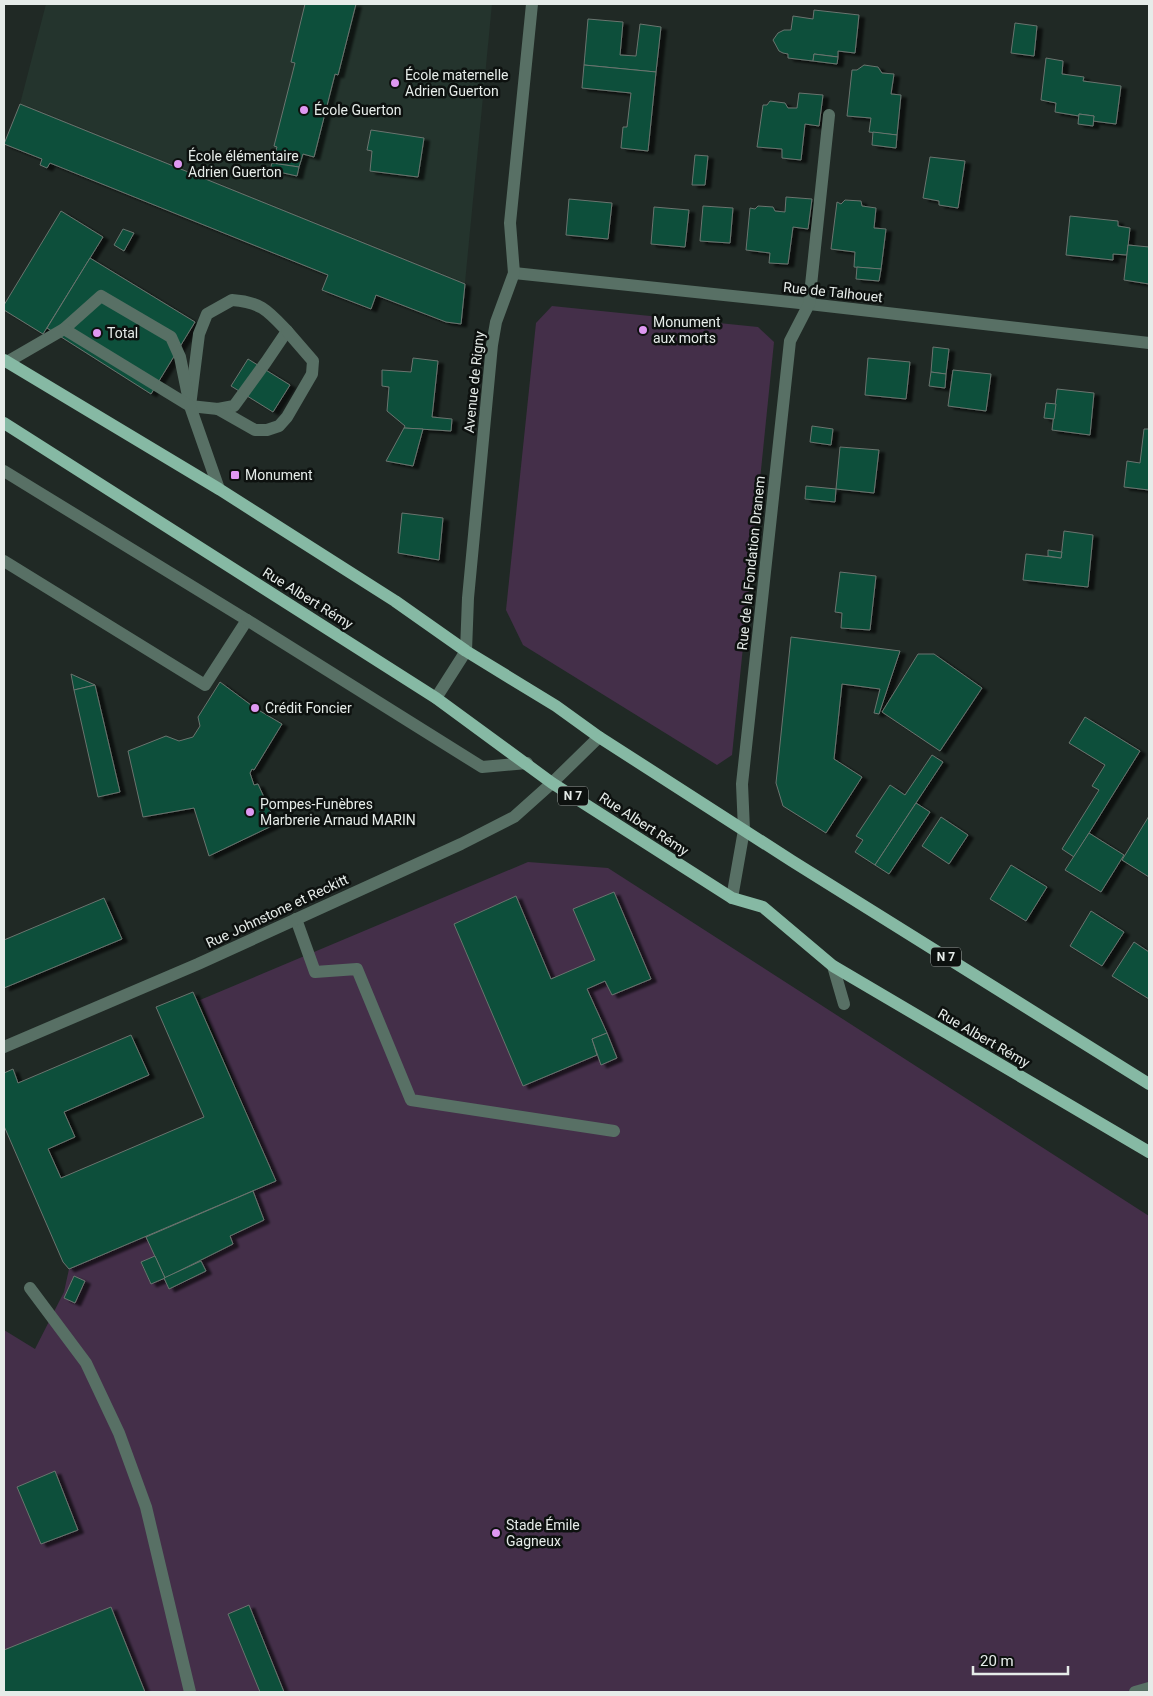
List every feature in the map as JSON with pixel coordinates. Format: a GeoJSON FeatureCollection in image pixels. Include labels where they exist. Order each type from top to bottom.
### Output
{"type":"FeatureCollection","features":[{"type":"Feature","properties":{"kind":"main road","name":"N 7"},"geometry":{"type":"LineString","coordinates":[[5,361],[219,489],[396,601],[466,651],[556,706],[599,737],[744,830],[1149,1084]]}},
{"type":"Feature","properties":{"kind":"main road","name":"Rue Albert Rémy"},"geometry":{"type":"LineString","coordinates":[[4,424],[436,698],[552,783],[732,898],[764,907],[833,966],[1149,1152]]}},
{"type":"Feature","properties":{"kind":"street","name":"Avenue de Rigny"},"geometry":{"type":"LineString","coordinates":[[466,651],[468,598],[492,345],[496,322],[514,273],[510,223],[532,4]]}},
{"type":"Feature","properties":{"kind":"street","name":"Rue de la Fondation Dranem"},"geometry":{"type":"LineString","coordinates":[[732,898],[744,830],[742,784],[790,341],[808,304],[829,115]]}},
{"type":"Feature","properties":{"kind":"street","name":"Rue de Talhouet"},"geometry":{"type":"LineString","coordinates":[[514,273],[1149,343]]}},
{"type":"Feature","properties":{"kind":"street"},"geometry":{"type":"LineString","coordinates":[[5,361],[64,329],[101,296],[171,336],[180,357],[190,406],[219,489]]}},
{"type":"Feature","properties":{"kind":"street"},"geometry":{"type":"LineString","coordinates":[[190,406],[199,334],[207,314],[232,300],[248,302],[270,312],[313,361],[312,374],[280,426],[267,430],[255,430],[218,409]]}},
{"type":"Feature","properties":{"kind":"street"},"geometry":{"type":"LineString","coordinates":[[64,329],[190,406],[218,409],[234,406],[286,331]]}},
{"type":"Feature","properties":{"kind":"street"},"geometry":{"type":"LineString","coordinates":[[4,471],[482,766],[527,763]]}},
{"type":"Feature","properties":{"kind":"street"},"geometry":{"type":"LineString","coordinates":[[4,561],[205,685],[247,620]]}},
{"type":"Feature","properties":{"kind":"street"},"geometry":{"type":"LineString","coordinates":[[436,698],[466,651]]}},
{"type":"Feature","properties":{"kind":"street","name":"Rue Johnstone et Reckitt"},"geometry":{"type":"LineString","coordinates":[[4,1047],[175,974],[462,844],[514,817],[599,737]]}},
{"type":"Feature","properties":{"kind":"street"},"geometry":{"type":"LineString","coordinates":[[296,919],[315,972],[357,969],[411,1100],[614,1131]]}},
{"type":"Feature","properties":{"kind":"street"},"geometry":{"type":"LineString","coordinates":[[833,966],[844,1004]]}},
{"type":"Feature","properties":{"kind":"street"},"geometry":{"type":"LineString","coordinates":[[30,1288],[86,1363],[119,1433],[146,1506],[190,1692]]}},
{"type":"Feature","properties":{"kind":"street"},"geometry":{"type":"LineString","coordinates":[[1135,1692],[1149,1688]]}},
{"type":"Feature","properties":{"kind":"shaded area","name":"École élémentaire Adrien Guerton"},"geometry":{"type":"Polygon","coordinates":[[[46,4],[492,4],[461,324],[446,322],[377,295],[371,309],[322,290],[327,275],[50,163],[47,168],[40,165],[42,159],[4,144],[20,104],[46,4]]]}},
{"type":"Feature","properties":{"kind":"shaded area"},"geometry":{"type":"Polygon","coordinates":[[[552,306],[758,327],[774,342],[732,755],[717,765],[523,645],[506,610],[536,323],[552,306]]]}},
{"type":"Feature","properties":{"kind":"shaded area"},"geometry":{"type":"Polygon","coordinates":[[[528,862],[608,868],[1149,1216],[1149,1692],[4,1692],[4,1330],[35,1349],[64,1292],[69,1269],[146,1237],[155,1256],[141,1263],[151,1284],[164,1278],[169,1289],[206,1271],[201,1261],[233,1244],[230,1236],[264,1220],[253,1191],[276,1181],[200,1000],[528,862]]]}},
{"type":"Feature","properties":{"kind":"building","name":"École Guerton"},"geometry":{"type":"Polygon","coordinates":[[[305,4],[356,4],[338,75],[335,74],[314,157],[303,154],[299,167],[272,163],[277,147],[274,146],[295,63],[291,62],[305,4]]]}},
{"type":"Feature","properties":{"kind":"building"},"geometry":{"type":"Polygon","coordinates":[[[814,10],[859,15],[855,53],[838,51],[838,57],[814,54],[813,61],[788,58],[788,54],[779,51],[773,40],[778,33],[784,30],[791,30],[793,16],[813,19],[814,10]]]}},
{"type":"Feature","properties":{"kind":"building"},"geometry":{"type":"Polygon","coordinates":[[[588,19],[623,22],[620,55],[636,56],[640,24],[661,27],[656,72],[584,65],[588,19]]]}},
{"type":"Feature","properties":{"kind":"building"},"geometry":{"type":"Polygon","coordinates":[[[1015,23],[1037,26],[1034,56],[1011,53],[1015,23]]]}},
{"type":"Feature","properties":{"kind":"building"},"geometry":{"type":"Polygon","coordinates":[[[814,54],[838,57],[837,64],[813,61],[814,54]]]}},
{"type":"Feature","properties":{"kind":"building"},"geometry":{"type":"Polygon","coordinates":[[[1046,58],[1063,61],[1062,74],[1084,77],[1083,81],[1121,86],[1116,124],[1093,121],[1094,116],[1079,114],[1079,116],[1055,112],[1056,103],[1041,100],[1046,58]]]}},
{"type":"Feature","properties":{"kind":"building"},"geometry":{"type":"Polygon","coordinates":[[[584,65],[656,72],[648,151],[621,148],[623,127],[627,127],[631,93],[582,88],[584,65]]]}},
{"type":"Feature","properties":{"kind":"building"},"geometry":{"type":"Polygon","coordinates":[[[864,65],[878,67],[882,73],[894,74],[891,94],[901,95],[897,135],[869,132],[871,118],[847,116],[852,70],[857,70],[864,65]]]}},
{"type":"Feature","properties":{"kind":"building"},"geometry":{"type":"Polygon","coordinates":[[[799,93],[823,95],[819,126],[805,124],[801,160],[782,158],[782,149],[757,147],[763,105],[767,105],[770,101],[785,103],[788,108],[797,108],[799,93]]]}},
{"type":"Feature","properties":{"kind":"building"},"geometry":{"type":"Polygon","coordinates":[[[20,104],[465,284],[461,324],[446,322],[376,295],[371,309],[322,290],[328,275],[50,163],[47,168],[40,165],[42,159],[4,144],[20,104]]]}},
{"type":"Feature","properties":{"kind":"building"},"geometry":{"type":"Polygon","coordinates":[[[1079,114],[1094,116],[1093,126],[1078,124],[1079,114]]]}},
{"type":"Feature","properties":{"kind":"building"},"geometry":{"type":"Polygon","coordinates":[[[371,130],[424,138],[418,177],[370,171],[372,151],[367,150],[371,130]]]}},
{"type":"Feature","properties":{"kind":"building"},"geometry":{"type":"Polygon","coordinates":[[[873,132],[897,135],[896,148],[872,145],[873,132]]]}},
{"type":"Feature","properties":{"kind":"building"},"geometry":{"type":"Polygon","coordinates":[[[695,155],[708,156],[705,185],[692,185],[695,155]]]}},
{"type":"Feature","properties":{"kind":"building"},"geometry":{"type":"Polygon","coordinates":[[[930,157],[965,161],[958,208],[939,205],[939,201],[923,198],[930,157]]]}},
{"type":"Feature","properties":{"kind":"building"},"geometry":{"type":"Polygon","coordinates":[[[272,163],[299,167],[297,176],[270,170],[272,163]]]}},
{"type":"Feature","properties":{"kind":"building"},"geometry":{"type":"Polygon","coordinates":[[[786,197],[812,199],[808,229],[793,227],[788,264],[769,263],[770,253],[746,250],[750,208],[755,209],[758,206],[773,207],[775,211],[785,212],[786,197]]]}},
{"type":"Feature","properties":{"kind":"building"},"geometry":{"type":"Polygon","coordinates":[[[569,199],[612,203],[608,239],[566,235],[569,199]]]}},
{"type":"Feature","properties":{"kind":"building"},"geometry":{"type":"Polygon","coordinates":[[[845,200],[861,201],[862,206],[876,208],[874,228],[886,229],[881,269],[854,267],[855,252],[831,249],[837,202],[841,204],[845,200]]]}},
{"type":"Feature","properties":{"kind":"building"},"geometry":{"type":"Polygon","coordinates":[[[703,206],[733,208],[730,243],[700,241],[703,206]]]}},
{"type":"Feature","properties":{"kind":"building"},"geometry":{"type":"Polygon","coordinates":[[[654,207],[689,210],[685,247],[651,244],[654,207]]]}},
{"type":"Feature","properties":{"kind":"building"},"geometry":{"type":"Polygon","coordinates":[[[61,211],[103,237],[43,334],[4,310],[4,305],[61,211]]]}},
{"type":"Feature","properties":{"kind":"building"},"geometry":{"type":"Polygon","coordinates":[[[1070,216],[1118,221],[1118,226],[1130,228],[1127,255],[1113,254],[1113,260],[1066,255],[1070,216]]]}},
{"type":"Feature","properties":{"kind":"building"},"geometry":{"type":"Polygon","coordinates":[[[123,229],[134,233],[124,251],[114,245],[123,229]]]}},
{"type":"Feature","properties":{"kind":"building"},"geometry":{"type":"Polygon","coordinates":[[[1128,245],[1149,247],[1149,284],[1124,280],[1128,245]]]}},
{"type":"Feature","properties":{"kind":"building"},"geometry":{"type":"Polygon","coordinates":[[[90,258],[195,322],[151,394],[47,328],[90,258]]]}},
{"type":"Feature","properties":{"kind":"building"},"geometry":{"type":"Polygon","coordinates":[[[857,267],[881,269],[879,281],[856,279],[857,267]]]}},
{"type":"Feature","properties":{"kind":"building"},"geometry":{"type":"Polygon","coordinates":[[[933,347],[949,349],[946,374],[931,372],[933,347]]]}},
{"type":"Feature","properties":{"kind":"building"},"geometry":{"type":"Polygon","coordinates":[[[413,358],[438,361],[432,417],[452,419],[451,431],[404,428],[405,426],[387,411],[389,387],[382,386],[382,370],[411,372],[413,358]]]}},
{"type":"Feature","properties":{"kind":"building"},"geometry":{"type":"Polygon","coordinates":[[[868,358],[910,362],[906,399],[865,395],[868,358]]]}},
{"type":"Feature","properties":{"kind":"building"},"geometry":{"type":"Polygon","coordinates":[[[248,359],[290,385],[273,412],[231,386],[248,359]]]}},
{"type":"Feature","properties":{"kind":"building"},"geometry":{"type":"Polygon","coordinates":[[[953,370],[991,374],[986,411],[948,406],[953,370]]]}},
{"type":"Feature","properties":{"kind":"building"},"geometry":{"type":"Polygon","coordinates":[[[931,372],[946,374],[945,388],[929,386],[931,372]]]}},
{"type":"Feature","properties":{"kind":"building"},"geometry":{"type":"Polygon","coordinates":[[[1057,389],[1094,393],[1090,435],[1052,430],[1057,389]]]}},
{"type":"Feature","properties":{"kind":"building"},"geometry":{"type":"Polygon","coordinates":[[[1046,403],[1056,404],[1054,419],[1044,418],[1046,403]]]}},
{"type":"Feature","properties":{"kind":"building"},"geometry":{"type":"Polygon","coordinates":[[[812,426],[833,429],[831,445],[810,442],[812,426]]]}},
{"type":"Feature","properties":{"kind":"building"},"geometry":{"type":"Polygon","coordinates":[[[404,428],[423,429],[413,466],[386,461],[404,428]]]}},
{"type":"Feature","properties":{"kind":"building"},"geometry":{"type":"Polygon","coordinates":[[[1144,429],[1149,429],[1149,490],[1124,487],[1127,461],[1140,463],[1144,429]]]}},
{"type":"Feature","properties":{"kind":"building"},"geometry":{"type":"Polygon","coordinates":[[[840,447],[879,450],[874,493],[836,489],[840,447]]]}},
{"type":"Feature","properties":{"kind":"building"},"geometry":{"type":"Polygon","coordinates":[[[806,486],[836,489],[835,502],[805,499],[806,486]]]}},
{"type":"Feature","properties":{"kind":"building"},"geometry":{"type":"Polygon","coordinates":[[[402,513],[443,518],[439,560],[398,553],[402,513]]]}},
{"type":"Feature","properties":{"kind":"building"},"geometry":{"type":"Polygon","coordinates":[[[1064,531],[1093,535],[1088,587],[1023,580],[1026,554],[1061,558],[1064,531]]]}},
{"type":"Feature","properties":{"kind":"building"},"geometry":{"type":"Polygon","coordinates":[[[1048,550],[1062,552],[1061,558],[1048,556],[1048,550]]]}},
{"type":"Feature","properties":{"kind":"building"},"geometry":{"type":"Polygon","coordinates":[[[840,572],[876,576],[870,630],[841,628],[842,613],[835,612],[840,572]]]}},
{"type":"Feature","properties":{"kind":"building"},"geometry":{"type":"Polygon","coordinates":[[[791,637],[900,651],[879,714],[874,713],[880,689],[842,684],[834,759],[862,777],[826,833],[783,806],[776,783],[791,637]]]}},
{"type":"Feature","properties":{"kind":"building"},"geometry":{"type":"Polygon","coordinates":[[[918,654],[934,654],[982,688],[940,751],[882,712],[918,654]]]}},
{"type":"Feature","properties":{"kind":"building"},"geometry":{"type":"Polygon","coordinates":[[[71,674],[95,685],[74,690],[71,674]]]}},
{"type":"Feature","properties":{"kind":"building"},"geometry":{"type":"Polygon","coordinates":[[[220,682],[255,708],[282,724],[254,770],[252,769],[250,773],[254,785],[258,784],[276,824],[209,856],[194,808],[143,817],[128,751],[166,736],[179,741],[193,737],[200,726],[198,717],[220,682]]]}},
{"type":"Feature","properties":{"kind":"building"},"geometry":{"type":"Polygon","coordinates":[[[95,685],[120,792],[98,797],[74,690],[95,685]]]}},
{"type":"Feature","properties":{"kind":"building"},"geometry":{"type":"Polygon","coordinates":[[[1085,717],[1140,751],[1074,857],[1062,849],[1099,790],[1092,786],[1105,765],[1069,743],[1085,717]]]}},
{"type":"Feature","properties":{"kind":"building"},"geometry":{"type":"Polygon","coordinates":[[[932,755],[943,762],[875,865],[855,852],[863,840],[856,836],[890,785],[905,795],[932,755]]]}},
{"type":"Feature","properties":{"kind":"building"},"geometry":{"type":"Polygon","coordinates":[[[916,803],[930,812],[889,874],[875,865],[916,803]]]}},
{"type":"Feature","properties":{"kind":"building"},"geometry":{"type":"Polygon","coordinates":[[[1149,816],[1149,877],[1122,860],[1149,816]]]}},
{"type":"Feature","properties":{"kind":"building"},"geometry":{"type":"Polygon","coordinates":[[[941,817],[968,835],[949,864],[922,846],[941,817]]]}},
{"type":"Feature","properties":{"kind":"building"},"geometry":{"type":"Polygon","coordinates":[[[1089,833],[1124,855],[1101,892],[1065,870],[1089,833]]]}},
{"type":"Feature","properties":{"kind":"building"},"geometry":{"type":"Polygon","coordinates":[[[1011,865],[1047,887],[1026,921],[990,899],[1011,865]]]}},
{"type":"Feature","properties":{"kind":"building"},"geometry":{"type":"Polygon","coordinates":[[[614,892],[651,979],[612,995],[605,981],[587,989],[607,1033],[592,1039],[597,1055],[523,1086],[454,924],[516,896],[551,979],[595,960],[573,909],[614,892]]]}},
{"type":"Feature","properties":{"kind":"building"},"geometry":{"type":"Polygon","coordinates":[[[104,898],[122,939],[4,988],[4,940],[104,898]]]}},
{"type":"Feature","properties":{"kind":"building"},"geometry":{"type":"Polygon","coordinates":[[[1091,911],[1124,932],[1102,966],[1070,946],[1091,911]]]}},
{"type":"Feature","properties":{"kind":"building"},"geometry":{"type":"Polygon","coordinates":[[[1134,942],[1149,952],[1149,999],[1112,976],[1134,942]]]}},
{"type":"Feature","properties":{"kind":"building"},"geometry":{"type":"Polygon","coordinates":[[[193,992],[276,1181],[69,1269],[63,1262],[4,1126],[4,1073],[13,1069],[18,1083],[131,1035],[149,1075],[64,1112],[75,1137],[48,1149],[61,1178],[204,1117],[156,1007],[193,992]]]}},
{"type":"Feature","properties":{"kind":"building"},"geometry":{"type":"Polygon","coordinates":[[[607,1033],[617,1058],[601,1065],[592,1039],[607,1033]]]}},
{"type":"Feature","properties":{"kind":"building"},"geometry":{"type":"Polygon","coordinates":[[[253,1191],[264,1220],[230,1236],[233,1244],[165,1278],[146,1237],[253,1191]]]}},
{"type":"Feature","properties":{"kind":"building"},"geometry":{"type":"Polygon","coordinates":[[[155,1256],[165,1278],[151,1284],[141,1262],[155,1256]]]}},
{"type":"Feature","properties":{"kind":"building"},"geometry":{"type":"Polygon","coordinates":[[[201,1261],[206,1271],[169,1289],[164,1278],[201,1261]]]}},
{"type":"Feature","properties":{"kind":"building"},"geometry":{"type":"Polygon","coordinates":[[[74,1276],[85,1281],[75,1303],[64,1298],[74,1276]]]}},
{"type":"Feature","properties":{"kind":"building"},"geometry":{"type":"Polygon","coordinates":[[[55,1471],[78,1530],[41,1544],[17,1487],[55,1471]]]}},
{"type":"Feature","properties":{"kind":"building"},"geometry":{"type":"Polygon","coordinates":[[[249,1605],[284,1692],[260,1692],[228,1614],[249,1605]]]}},
{"type":"Feature","properties":{"kind":"building"},"geometry":{"type":"Polygon","coordinates":[[[111,1607],[145,1692],[4,1692],[4,1650],[111,1607]]]}},
{"type":"Feature","properties":{"kind":"place","name":"École maternelle Adrien Guerton"},"geometry":{"type":"Point","coordinates":[395,83]}},
{"type":"Feature","properties":{"kind":"place","name":"École Guerton"},"geometry":{"type":"Point","coordinates":[304,110]}},
{"type":"Feature","properties":{"kind":"place","name":"École élémentaire Adrien Guerton"},"geometry":{"type":"Point","coordinates":[178,164]}},
{"type":"Feature","properties":{"kind":"place","name":"Monument aux morts"},"geometry":{"type":"Point","coordinates":[643,330]}},
{"type":"Feature","properties":{"kind":"place","name":"Total"},"geometry":{"type":"Point","coordinates":[97,333]}},
{"type":"Feature","properties":{"kind":"place","name":"Monument"},"geometry":{"type":"Point","coordinates":[235,475]}},
{"type":"Feature","properties":{"kind":"place","name":"Crédit Foncier"},"geometry":{"type":"Point","coordinates":[255,708]}},
{"type":"Feature","properties":{"kind":"place","name":"Pompes-Funèbres Marbrerie Arnaud MARIN"},"geometry":{"type":"Point","coordinates":[250,812]}},
{"type":"Feature","properties":{"kind":"place","name":"Stade Émile Gagneux"},"geometry":{"type":"Point","coordinates":[496,1533]}}]}
